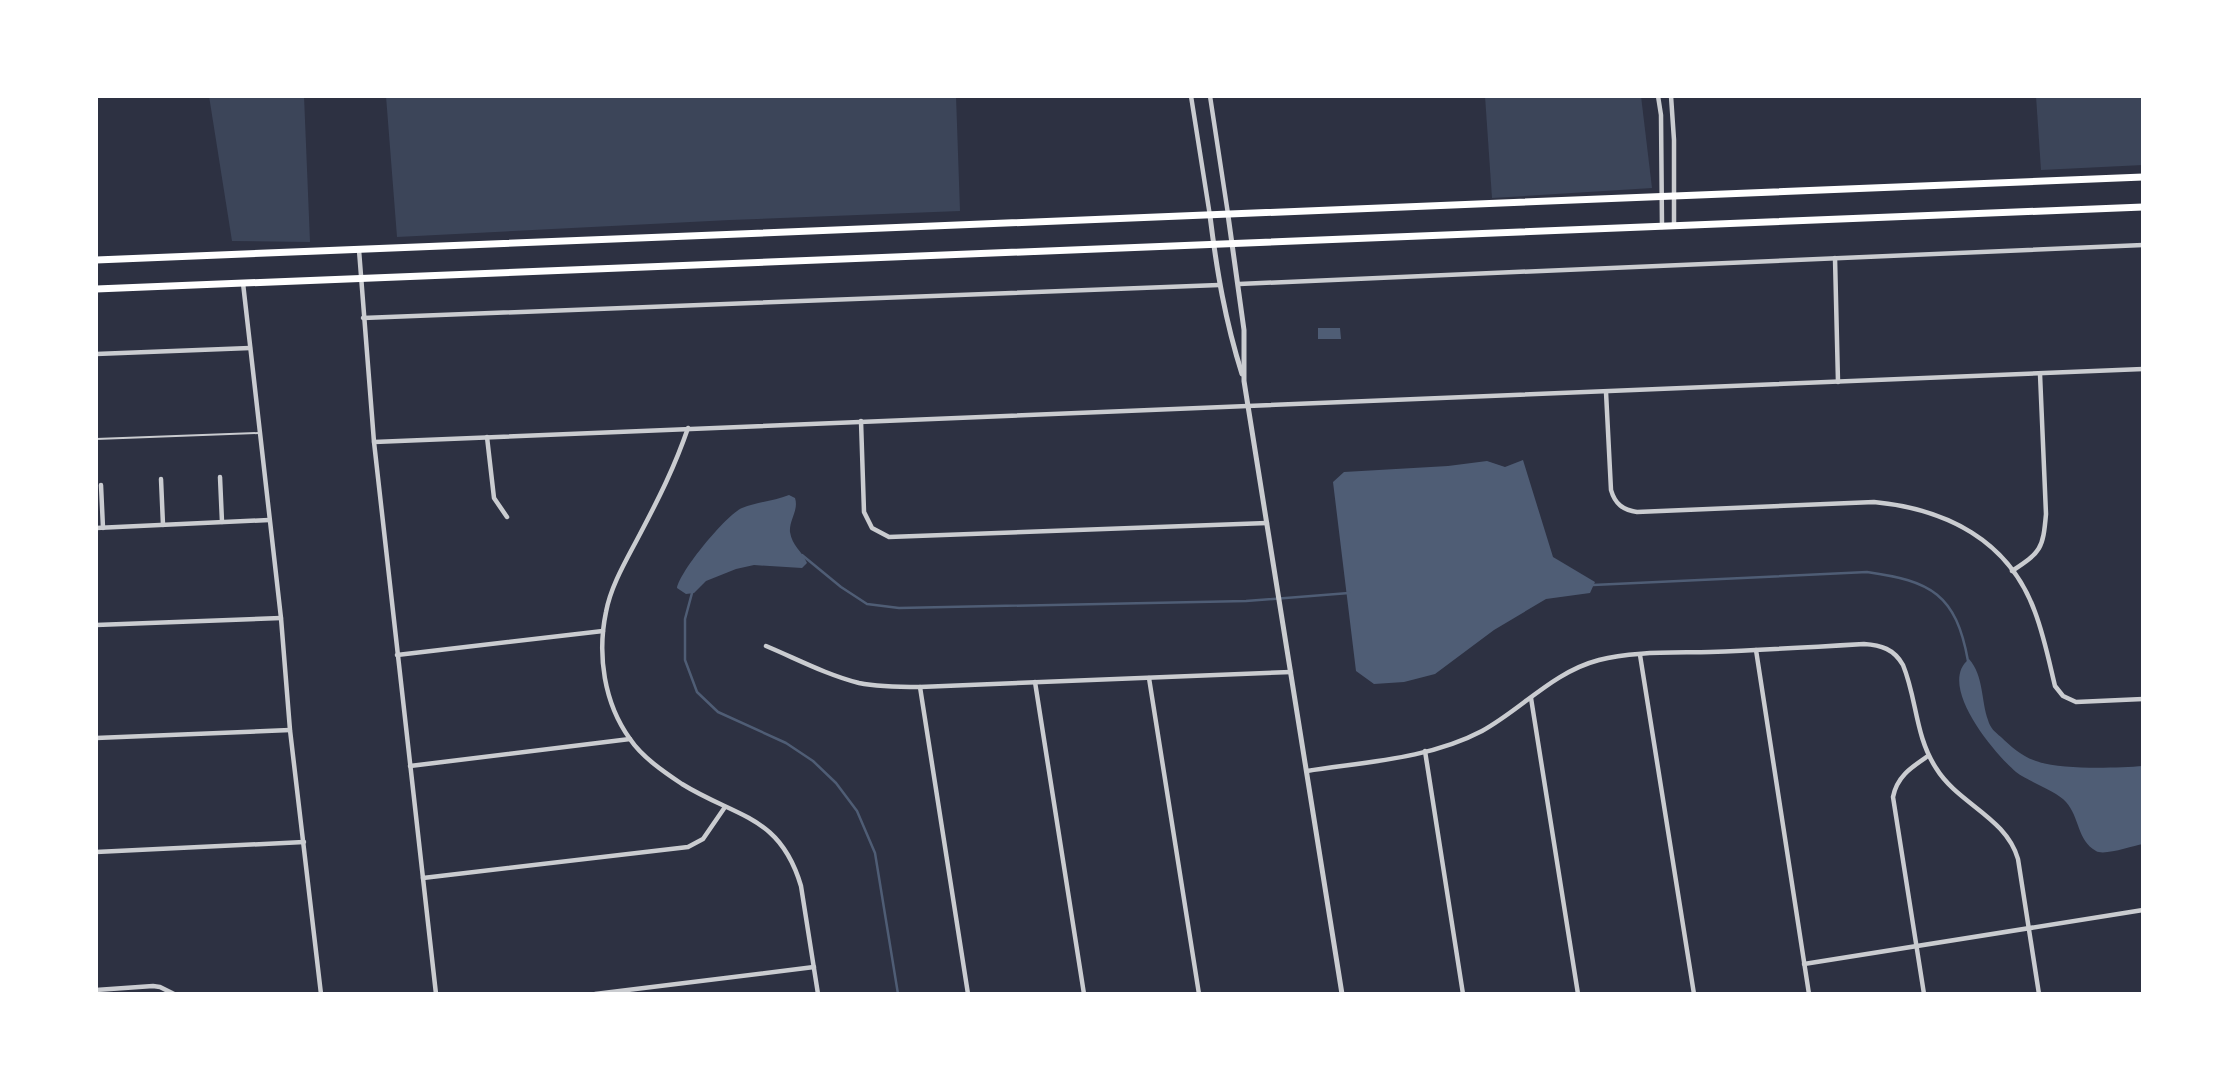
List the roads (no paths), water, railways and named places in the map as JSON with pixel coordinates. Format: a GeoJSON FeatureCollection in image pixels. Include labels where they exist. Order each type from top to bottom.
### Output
{"type":"FeatureCollection","features":[{"type":"Feature","properties":{"kind":"main road"},"geometry":{"type":"LineString","coordinates":[[96,260],[2143,177]]}},
{"type":"Feature","properties":{"kind":"main road"},"geometry":{"type":"LineString","coordinates":[[96,289],[2143,207]]}},
{"type":"Feature","properties":{"kind":"street"},"geometry":{"type":"LineString","coordinates":[[1191,96],[1219,285],[1228,329],[1244,381],[1342,994]]}},
{"type":"Feature","properties":{"kind":"street"},"geometry":{"type":"LineString","coordinates":[[1210,96],[1239,284],[1244,330],[1244,381]]}},
{"type":"Feature","properties":{"kind":"street"},"geometry":{"type":"LineString","coordinates":[[1662,227],[1659,98],[1671,97],[1674,131],[1674,226]]}},
{"type":"Feature","properties":{"kind":"street"},"geometry":{"type":"LineString","coordinates":[[1239,284],[2143,245]]}},
{"type":"Feature","properties":{"kind":"street"},"geometry":{"type":"LineString","coordinates":[[359,250],[373,442],[436,994]]}},
{"type":"Feature","properties":{"kind":"street"},"geometry":{"type":"LineString","coordinates":[[1835,258],[1838,382]]}},
{"type":"Feature","properties":{"kind":"street"},"geometry":{"type":"LineString","coordinates":[[243,283],[321,994]]}},
{"type":"Feature","properties":{"kind":"street"},"geometry":{"type":"LineString","coordinates":[[363,318],[1219,285]]}},
{"type":"Feature","properties":{"kind":"street"},"geometry":{"type":"LineString","coordinates":[[96,354],[250,348]]}},
{"type":"Feature","properties":{"kind":"street"},"geometry":{"type":"LineString","coordinates":[[373,442],[2143,369]]}},
{"type":"Feature","properties":{"kind":"street"},"geometry":{"type":"LineString","coordinates":[[2012,571],[2036,555],[2044,537],[2046,514],[2040,374]]}},
{"type":"Feature","properties":{"kind":"street"},"geometry":{"type":"LineString","coordinates":[[1606,391],[1611,490],[1620,506],[1637,512],[1874,502],[1903,505],[1932,513],[1966,529],[1989,546],[2012,571],[2035,610],[2054,686],[2059,693],[2069,700],[2143,699]]}},
{"type":"Feature","properties":{"kind":"street"},"geometry":{"type":"LineString","coordinates":[[860,421],[864,509],[872,528],[882,534],[898,537],[1267,523]]}},
{"type":"Feature","properties":{"kind":"street"},"geometry":{"type":"LineString","coordinates":[[688,428],[672,473],[614,587],[606,609],[602,662],[606,685],[630,739],[662,771],[725,807],[761,823],[779,841],[790,858],[801,886],[818,994]]}},
{"type":"Feature","properties":{"kind":"street"},"geometry":{"type":"LineString","coordinates":[[487,437],[494,498],[507,517]]}},
{"type":"Feature","properties":{"kind":"street"},"geometry":{"type":"LineString","coordinates":[[220,477],[222,522]]}},
{"type":"Feature","properties":{"kind":"street"},"geometry":{"type":"LineString","coordinates":[[161,479],[163,525]]}},
{"type":"Feature","properties":{"kind":"street"},"geometry":{"type":"LineString","coordinates":[[101,485],[99,528],[269,520]]}},
{"type":"Feature","properties":{"kind":"street"},"geometry":{"type":"LineString","coordinates":[[96,625],[281,618]]}},
{"type":"Feature","properties":{"kind":"street"},"geometry":{"type":"LineString","coordinates":[[397,655],[603,631]]}},
{"type":"Feature","properties":{"kind":"street"},"geometry":{"type":"LineString","coordinates":[[1307,771],[1425,751],[1460,741],[1484,730],[1557,678],[1602,659],[1864,644],[1884,647],[1900,659],[1908,676],[1920,733],[1928,756],[1950,787],[1997,824],[2010,839],[2018,859],[2039,994]]}},
{"type":"Feature","properties":{"kind":"street"},"geometry":{"type":"LineString","coordinates":[[766,646],[834,675],[859,683],[884,686],[920,687],[1291,672]]}},
{"type":"Feature","properties":{"kind":"street"},"geometry":{"type":"LineString","coordinates":[[1756,650],[1809,994]]}},
{"type":"Feature","properties":{"kind":"street"},"geometry":{"type":"LineString","coordinates":[[1640,655],[1694,994]]}},
{"type":"Feature","properties":{"kind":"street"},"geometry":{"type":"LineString","coordinates":[[1149,678],[1199,994]]}},
{"type":"Feature","properties":{"kind":"street"},"geometry":{"type":"LineString","coordinates":[[1035,682],[1084,994]]}},
{"type":"Feature","properties":{"kind":"street"},"geometry":{"type":"LineString","coordinates":[[920,687],[968,994]]}},
{"type":"Feature","properties":{"kind":"street"},"geometry":{"type":"LineString","coordinates":[[1531,698],[1578,994]]}},
{"type":"Feature","properties":{"kind":"street"},"geometry":{"type":"LineString","coordinates":[[96,738],[290,730]]}},
{"type":"Feature","properties":{"kind":"street"},"geometry":{"type":"LineString","coordinates":[[410,766],[630,739]]}},
{"type":"Feature","properties":{"kind":"street"},"geometry":{"type":"LineString","coordinates":[[1425,751],[1463,994]]}},
{"type":"Feature","properties":{"kind":"street"},"geometry":{"type":"LineString","coordinates":[[1924,994],[1893,797],[1902,775],[1928,756]]}},
{"type":"Feature","properties":{"kind":"street"},"geometry":{"type":"LineString","coordinates":[[423,877],[688,847],[703,839],[725,807]]}},
{"type":"Feature","properties":{"kind":"street"},"geometry":{"type":"LineString","coordinates":[[96,852],[304,842]]}},
{"type":"Feature","properties":{"kind":"street"},"geometry":{"type":"LineString","coordinates":[[1804,964],[2143,910]]}},
{"type":"Feature","properties":{"kind":"street"},"geometry":{"type":"LineString","coordinates":[[595,994],[814,967]]}},
{"type":"Feature","properties":{"kind":"street"},"geometry":{"type":"LineString","coordinates":[[96,989],[153,986],[174,994]]}},
{"type":"Feature","properties":{"kind":"lane"},"geometry":{"type":"LineString","coordinates":[[96,439],[259,433]]}},
{"type":"Feature","properties":{"kind":"waterway"},"geometry":{"type":"LineString","coordinates":[[802,555],[867,604],[899,608],[1246,601],[1349,593]]}},
{"type":"Feature","properties":{"kind":"waterway"},"geometry":{"type":"LineString","coordinates":[[1593,585],[1867,572],[1889,576],[1924,586],[1948,606],[1963,638],[1968,661]]}},
{"type":"Feature","properties":{"kind":"waterway"},"geometry":{"type":"LineString","coordinates":[[692,593],[685,619],[685,660],[697,692],[718,712],[786,743],[813,761],[836,783],[857,811],[875,853],[898,994]]}}]}
